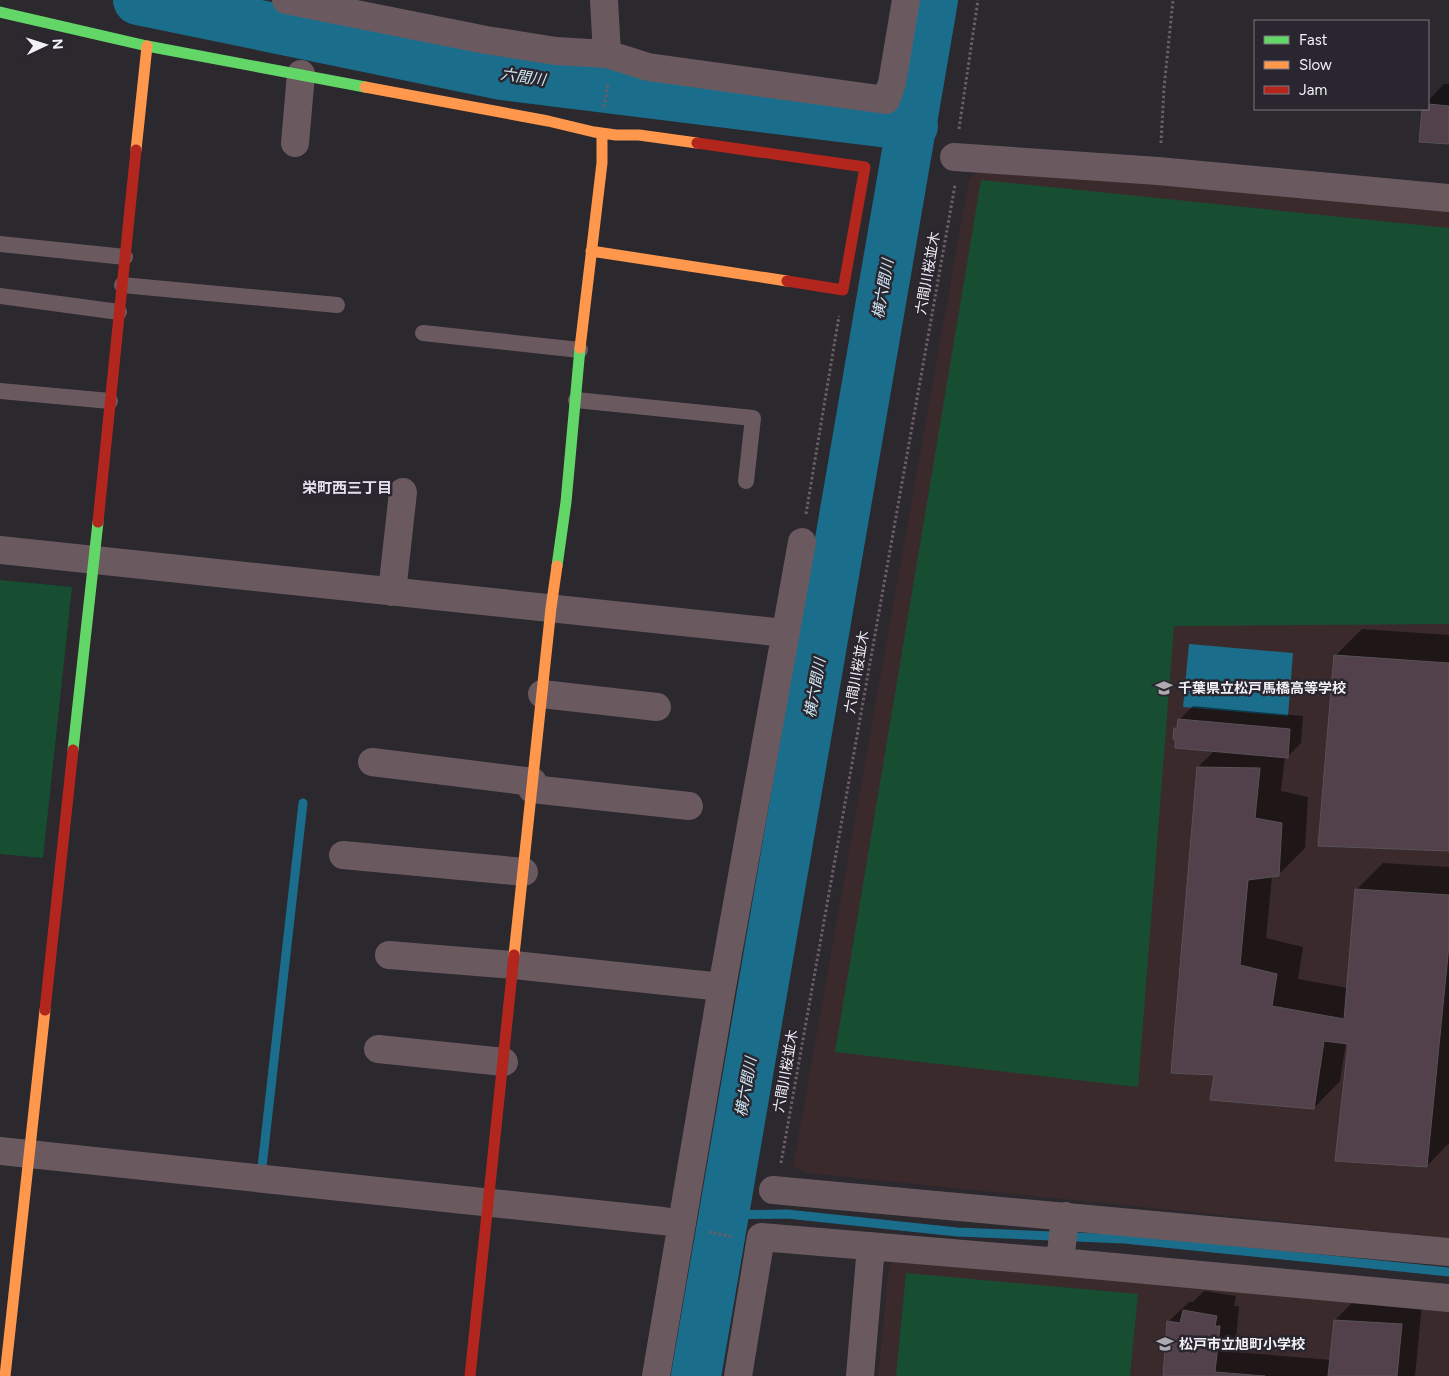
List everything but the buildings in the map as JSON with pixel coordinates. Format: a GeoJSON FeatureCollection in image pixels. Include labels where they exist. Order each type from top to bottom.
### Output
{"type":"FeatureCollection","features":[{"type":"Feature","properties":{"kind":"street"},"geometry":{"type":"LineString","coordinates":[[286,0],[486,40],[556,51],[608,65],[648,67],[886,100],[892,83],[906,0]]}},
{"type":"Feature","properties":{"kind":"street"},"geometry":{"type":"LineString","coordinates":[[604,0],[608,65]]}},
{"type":"Feature","properties":{"kind":"street"},"geometry":{"type":"LineString","coordinates":[[0,12],[146,46],[548,121],[618,137],[640,135],[865,167],[843,290],[591,251]]}},
{"type":"Feature","properties":{"kind":"street"},"geometry":{"type":"LineString","coordinates":[[5,1376],[94,560],[146,46]]}},
{"type":"Feature","properties":{"kind":"street"},"geometry":{"type":"LineString","coordinates":[[295,143],[301,74]]}},
{"type":"Feature","properties":{"kind":"street"},"geometry":{"type":"LineString","coordinates":[[470,1376],[551,608],[566,502],[580,350],[602,163],[602,133]]}},
{"type":"Feature","properties":{"kind":"street"},"geometry":{"type":"LineString","coordinates":[[957,157],[1158,171],[1449,198]]}},
{"type":"Feature","properties":{"kind":"street"},"geometry":{"type":"LineString","coordinates":[[392,592],[403,492]]}},
{"type":"Feature","properties":{"kind":"street"},"geometry":{"type":"LineString","coordinates":[[656,1376],[722,986],[802,542]]}},
{"type":"Feature","properties":{"kind":"street"},"geometry":{"type":"LineString","coordinates":[[0,550],[785,633]]}},
{"type":"Feature","properties":{"kind":"street"},"geometry":{"type":"LineString","coordinates":[[542,694],[657,707]]}},
{"type":"Feature","properties":{"kind":"street"},"geometry":{"type":"LineString","coordinates":[[372,762],[689,806]]}},
{"type":"Feature","properties":{"kind":"street"},"geometry":{"type":"LineString","coordinates":[[343,855],[524,872]]}},
{"type":"Feature","properties":{"kind":"street"},"geometry":{"type":"LineString","coordinates":[[389,955],[514,965],[722,986]]}},
{"type":"Feature","properties":{"kind":"street"},"geometry":{"type":"LineString","coordinates":[[378,1049],[504,1062]]}},
{"type":"Feature","properties":{"kind":"street"},"geometry":{"type":"LineString","coordinates":[[0,1151],[662,1221],[682,1226]]}},
{"type":"Feature","properties":{"kind":"street"},"geometry":{"type":"LineString","coordinates":[[773,1190],[1449,1252]]}},
{"type":"Feature","properties":{"kind":"street"},"geometry":{"type":"LineString","coordinates":[[1060,1262],[1065,1216]]}},
{"type":"Feature","properties":{"kind":"street"},"geometry":{"type":"LineString","coordinates":[[738,1376],[762,1237],[1449,1298]]}},
{"type":"Feature","properties":{"kind":"street"},"geometry":{"type":"LineString","coordinates":[[860,1376],[872,1246]]}},
{"type":"Feature","properties":{"kind":"lane"},"geometry":{"type":"LineString","coordinates":[[0,244],[125,257]]}},
{"type":"Feature","properties":{"kind":"lane"},"geometry":{"type":"LineString","coordinates":[[122,285],[337,306]]}},
{"type":"Feature","properties":{"kind":"lane"},"geometry":{"type":"LineString","coordinates":[[0,296],[119,312]]}},
{"type":"Feature","properties":{"kind":"lane"},"geometry":{"type":"LineString","coordinates":[[423,333],[580,350]]}},
{"type":"Feature","properties":{"kind":"lane"},"geometry":{"type":"LineString","coordinates":[[0,392],[110,401]]}},
{"type":"Feature","properties":{"kind":"lane"},"geometry":{"type":"LineString","coordinates":[[576,400],[753,418],[746,481]]}},
{"type":"Feature","properties":{"kind":"path"},"geometry":{"type":"LineString","coordinates":[[962,109],[978,0]]}},
{"type":"Feature","properties":{"kind":"path"},"geometry":{"type":"LineString","coordinates":[[1162,133],[1164,88],[1174,0]]}},
{"type":"Feature","properties":{"kind":"path"},"geometry":{"type":"LineString","coordinates":[[603,113],[608,65]]}},
{"type":"Feature","properties":{"kind":"path","name":"六間川桜並木"},"geometry":{"type":"LineString","coordinates":[[773,1190],[781,1164],[957,157]]}},
{"type":"Feature","properties":{"kind":"path"},"geometry":{"type":"LineString","coordinates":[[802,542],[843,290]]}},
{"type":"Feature","properties":{"kind":"path"},"geometry":{"type":"LineString","coordinates":[[682,1226],[760,1242]]}},
{"type":"Feature","properties":{"kind":"shaded area","name":"千葉県立松戸馬橋高等学校"},"geometry":{"type":"Polygon","coordinates":[[[979,170],[1449,208],[1449,1238],[806,1173],[793,1167],[969,179],[979,170]]]}},
{"type":"Feature","properties":{"kind":"shaded area","name":"松戸市立旭町小学校"},"geometry":{"type":"Polygon","coordinates":[[[896,1257],[1449,1312],[1449,1376],[878,1376],[889,1267],[896,1257]]]}},
{"type":"Feature","properties":{"kind":"green space"},"geometry":{"type":"Polygon","coordinates":[[[981,180],[1449,228],[1449,624],[1174,626],[1138,1087],[835,1052],[981,180]]]}},
{"type":"Feature","properties":{"kind":"green space"},"geometry":{"type":"Polygon","coordinates":[[[0,580],[72,587],[43,858],[0,854],[0,580]]]}},
{"type":"Feature","properties":{"kind":"green space"},"geometry":{"type":"Polygon","coordinates":[[[906,1273],[1138,1294],[1130,1376],[896,1376],[906,1273]]]}},
{"type":"Feature","properties":{"kind":"water"},"geometry":{"type":"Polygon","coordinates":[[[1189,644],[1293,653],[1288,716],[1183,707],[1189,644]]]}},
{"type":"Feature","properties":{"kind":"waterway","name":"六間川"},"geometry":{"type":"LineString","coordinates":[[138,0],[502,75],[913,126]]}},
{"type":"Feature","properties":{"kind":"waterway","name":"横六間川"},"geometry":{"type":"LineString","coordinates":[[696,1376],[933,0]]}},
{"type":"Feature","properties":{"kind":"waterway"},"geometry":{"type":"LineString","coordinates":[[262,1167],[303,803]]}},
{"type":"Feature","properties":{"kind":"waterway"},"geometry":{"type":"LineString","coordinates":[[724,1215],[787,1214],[957,1232],[1124,1239],[1449,1272]]}},
{"type":"Feature","properties":{"kind":"traffic: fast"},"geometry":{"type":"LineString","coordinates":[[0,12],[147,46],[365,87]]}},
{"type":"Feature","properties":{"kind":"traffic: fast"},"geometry":{"type":"LineString","coordinates":[[557,566],[566,502],[580,348]]}},
{"type":"Feature","properties":{"kind":"traffic: fast"},"geometry":{"type":"LineString","coordinates":[[73,750],[98,522]]}},
{"type":"Feature","properties":{"kind":"traffic: slow"},"geometry":{"type":"LineString","coordinates":[[136,150],[147,46]]}},
{"type":"Feature","properties":{"kind":"traffic: slow"},"geometry":{"type":"LineString","coordinates":[[365,87],[548,121],[594,132],[616,135],[639,135],[697,143]]}},
{"type":"Feature","properties":{"kind":"traffic: slow"},"geometry":{"type":"LineString","coordinates":[[580,348],[602,163],[602,133]]}},
{"type":"Feature","properties":{"kind":"traffic: slow"},"geometry":{"type":"LineString","coordinates":[[591,251],[787,281]]}},
{"type":"Feature","properties":{"kind":"traffic: slow"},"geometry":{"type":"LineString","coordinates":[[514,955],[557,566]]}},
{"type":"Feature","properties":{"kind":"traffic: slow"},"geometry":{"type":"LineString","coordinates":[[5,1376],[45,1010]]}},
{"type":"Feature","properties":{"kind":"traffic: jam"},"geometry":{"type":"LineString","coordinates":[[697,143],[865,167],[843,290],[787,281]]}},
{"type":"Feature","properties":{"kind":"traffic: jam"},"geometry":{"type":"LineString","coordinates":[[98,522],[136,150]]}},
{"type":"Feature","properties":{"kind":"traffic: jam"},"geometry":{"type":"LineString","coordinates":[[45,1010],[73,750]]}},
{"type":"Feature","properties":{"kind":"traffic: jam"},"geometry":{"type":"LineString","coordinates":[[470,1376],[514,955]]}},
{"type":"Feature","properties":{"kind":"place","name":"千葉県立松戸馬橋高等学校"},"geometry":{"type":"Point","coordinates":[1164,688]}},
{"type":"Feature","properties":{"kind":"place","name":"松戸市立旭町小学校"},"geometry":{"type":"Point","coordinates":[1165,1344]}},
{"type":"Feature","properties":{"kind":"district","name":"栄町西三丁目"},"geometry":{"type":"Point","coordinates":[347,488]}}]}
